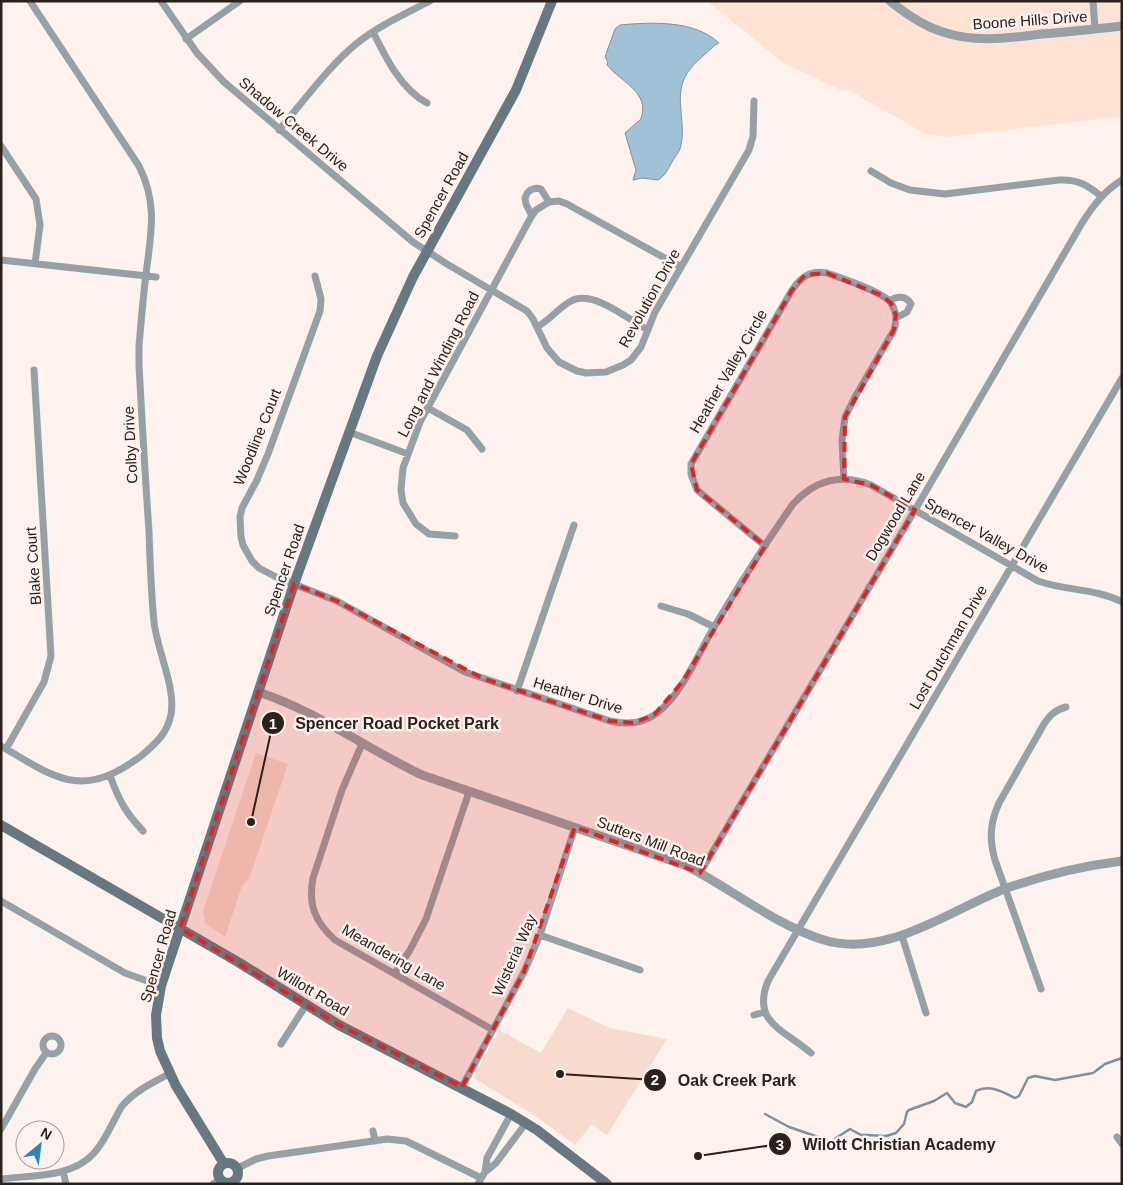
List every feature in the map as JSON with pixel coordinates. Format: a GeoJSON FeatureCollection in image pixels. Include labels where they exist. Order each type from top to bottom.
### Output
{"type":"FeatureCollection","features":[{"type":"Feature","properties":{"kind":"main road","name":"Spencer Road"},"geometry":{"type":"LineString","coordinates":[[224,1164],[169,1074],[160,1051],[157,1038],[156,1016],[161,986],[294,584],[389,328],[427,252],[516,90],[552,1]]}},
{"type":"Feature","properties":{"kind":"main road","name":"Willott Road"},"geometry":{"type":"LineString","coordinates":[[1,825],[180,928],[339,1025],[511,1114],[526,1123],[607,1184]]}},
{"type":"Feature","properties":{"kind":"main road"},"geometry":{"type":"LineString","coordinates":[[224,1164],[233,1164],[238,1168],[239,1174],[236,1182],[216,1181],[218,1172],[224,1164]]}},
{"type":"Feature","properties":{"kind":"street","name":"Colby Drive"},"geometry":{"type":"LineString","coordinates":[[4,748],[60,778],[92,781],[110,776],[154,745],[163,735],[171,713],[172,698],[154,624],[141,405],[139,346],[152,222],[150,194],[146,180],[125,144],[30,1]]}},
{"type":"Feature","properties":{"kind":"street","name":"Shadow Creek Drive"},"geometry":{"type":"LineString","coordinates":[[161,1],[186,39],[224,82],[427,252]]}},
{"type":"Feature","properties":{"kind":"street"},"geometry":{"type":"LineString","coordinates":[[186,39],[240,1]]}},
{"type":"Feature","properties":{"kind":"street"},"geometry":{"type":"LineString","coordinates":[[279,130],[345,54],[358,42],[430,1]]}},
{"type":"Feature","properties":{"kind":"street","name":"Boone Hills Drive"},"geometry":{"type":"LineString","coordinates":[[890,1],[912,18],[932,28],[968,38],[985,39],[1122,26]]}},
{"type":"Feature","properties":{"kind":"street"},"geometry":{"type":"LineString","coordinates":[[1092,1],[1095,29]]}},
{"type":"Feature","properties":{"kind":"street"},"geometry":{"type":"LineString","coordinates":[[373,32],[407,89],[427,104]]}},
{"type":"Feature","properties":{"kind":"street","name":"Revolution Drive"},"geometry":{"type":"LineString","coordinates":[[427,252],[527,311],[552,356],[568,367],[586,373],[606,372],[623,365],[631,360],[642,347],[655,312],[749,150],[754,136],[754,101]]}},
{"type":"Feature","properties":{"kind":"street"},"geometry":{"type":"LineString","coordinates":[[1,146],[36,199],[40,225],[35,264]]}},
{"type":"Feature","properties":{"kind":"street"},"geometry":{"type":"LineString","coordinates":[[871,171],[891,183],[924,192],[945,194],[1072,179],[1081,182],[1101,196]]}},
{"type":"Feature","properties":{"kind":"street","name":"Dogwood Lane"},"geometry":{"type":"LineString","coordinates":[[700,873],[1082,224],[1101,196],[1122,180]]}},
{"type":"Feature","properties":{"kind":"street"},"geometry":{"type":"LineString","coordinates":[[549,202],[541,190],[534,188],[529,190],[525,198],[532,216],[536,210],[549,202],[559,201],[681,267]]}},
{"type":"Feature","properties":{"kind":"street","name":"Long and Winding Road"},"geometry":{"type":"LineString","coordinates":[[455,536],[429,534],[420,528],[409,514],[403,503],[401,490],[403,468],[420,422],[532,216]]}},
{"type":"Feature","properties":{"kind":"street"},"geometry":{"type":"LineString","coordinates":[[1,260],[156,277]]}},
{"type":"Feature","properties":{"kind":"street","name":"Heather Valley Circle"},"geometry":{"type":"LineString","coordinates":[[765,546],[697,490],[691,474],[691,464],[797,282],[805,275],[819,271],[881,295],[889,301],[894,298],[903,297],[912,304],[907,312],[896,318],[894,330],[845,417],[842,440],[844,479]]}},
{"type":"Feature","properties":{"kind":"street","name":"Woodline Court"},"geometry":{"type":"LineString","coordinates":[[294,584],[268,573],[252,561],[243,545],[240,517],[242,508],[268,454],[320,311],[321,299],[315,276]]}},
{"type":"Feature","properties":{"kind":"street"},"geometry":{"type":"LineString","coordinates":[[537,327],[571,301],[586,298],[599,301],[648,330]]}},
{"type":"Feature","properties":{"kind":"street"},"geometry":{"type":"LineString","coordinates":[[889,301],[896,318]]}},
{"type":"Feature","properties":{"kind":"street","name":"Blake Court"},"geometry":{"type":"LineString","coordinates":[[4,748],[44,682],[51,656],[34,370]]}},
{"type":"Feature","properties":{"kind":"street","name":"Lost Dutchman Drive"},"geometry":{"type":"LineString","coordinates":[[764,1012],[764,990],[768,981],[1122,378]]}},
{"type":"Feature","properties":{"kind":"street"},"geometry":{"type":"LineString","coordinates":[[428,408],[467,430],[482,449]]}},
{"type":"Feature","properties":{"kind":"street"},"geometry":{"type":"LineString","coordinates":[[349,432],[408,454]]}},
{"type":"Feature","properties":{"kind":"street","name":"Spencer Valley Drive"},"geometry":{"type":"LineString","coordinates":[[844,479],[854,479],[871,485],[1038,581],[1050,585],[1088,590],[1122,602]]}},
{"type":"Feature","properties":{"kind":"street","name":"Heather Drive"},"geometry":{"type":"LineString","coordinates":[[294,584],[337,601],[456,668],[610,721],[622,724],[634,723],[655,714],[673,697],[714,627],[793,504],[802,494],[820,483],[844,479]]}},
{"type":"Feature","properties":{"kind":"street"},"geometry":{"type":"LineString","coordinates":[[517,690],[574,525]]}},
{"type":"Feature","properties":{"kind":"street"},"geometry":{"type":"LineString","coordinates":[[661,606],[688,614],[714,627]]}},
{"type":"Feature","properties":{"kind":"street","name":"Sutters Mill Road"},"geometry":{"type":"LineString","coordinates":[[258,692],[286,701],[422,775],[672,860],[700,873],[776,919],[824,940],[845,943],[883,941],[902,936],[1006,889],[1053,874],[1122,861]]}},
{"type":"Feature","properties":{"kind":"street"},"geometry":{"type":"LineString","coordinates":[[1041,988],[992,849],[990,828],[994,814],[1044,724],[1058,709],[1066,707]]}},
{"type":"Feature","properties":{"kind":"street","name":"Meandering Lane"},"geometry":{"type":"LineString","coordinates":[[362,744],[342,790],[318,860],[311,890],[311,902],[319,923],[335,940],[494,1030]]}},
{"type":"Feature","properties":{"kind":"street"},"geometry":{"type":"LineString","coordinates":[[110,776],[119,800],[128,815],[143,831]]}},
{"type":"Feature","properties":{"kind":"street"},"geometry":{"type":"LineString","coordinates":[[395,973],[410,950],[426,919],[469,792]]}},
{"type":"Feature","properties":{"kind":"street","name":"Wisteria Way"},"geometry":{"type":"LineString","coordinates":[[462,1087],[524,972],[540,935],[575,827]]}},
{"type":"Feature","properties":{"kind":"street"},"geometry":{"type":"LineString","coordinates":[[1,901],[125,973],[161,986]]}},
{"type":"Feature","properties":{"kind":"street"},"geometry":{"type":"LineString","coordinates":[[540,935],[640,970]]}},
{"type":"Feature","properties":{"kind":"street"},"geometry":{"type":"LineString","coordinates":[[902,936],[926,1013]]}},
{"type":"Feature","properties":{"kind":"street"},"geometry":{"type":"LineString","coordinates":[[281,1044],[306,1005]]}},
{"type":"Feature","properties":{"kind":"street"},"geometry":{"type":"LineString","coordinates":[[754,1015],[764,1012],[778,1030],[811,1053]]}},
{"type":"Feature","properties":{"kind":"street"},"geometry":{"type":"LineString","coordinates":[[1,1129],[46,1052]]}},
{"type":"Feature","properties":{"kind":"street"},"geometry":{"type":"LineString","coordinates":[[1,1179],[54,1173],[81,1164],[96,1151],[128,1099],[143,1087],[169,1074]]}},
{"type":"Feature","properties":{"kind":"street"},"geometry":{"type":"LineString","coordinates":[[482,1178],[487,1158],[511,1114]]}},
{"type":"Feature","properties":{"kind":"street"},"geometry":{"type":"LineString","coordinates":[[482,1178],[496,1163],[526,1123]]}},
{"type":"Feature","properties":{"kind":"street"},"geometry":{"type":"LineString","coordinates":[[373,1130],[375,1141]]}},
{"type":"Feature","properties":{"kind":"street"},"geometry":{"type":"LineString","coordinates":[[238,1168],[256,1159],[386,1139],[406,1140],[482,1178]]}},
{"type":"Feature","properties":{"kind":"street"},"geometry":{"type":"LineString","coordinates":[[63,1171],[66,1184]]}},
{"type":"Feature","properties":{"kind":"highlighted area"},"geometry":{"type":"Polygon","coordinates":[[[827,273],[881,295],[891,303],[896,315],[894,330],[845,417],[844,479],[871,485],[915,510],[700,873],[575,827],[524,972],[462,1087],[339,1025],[180,928],[294,584],[337,601],[482,678],[610,721],[634,723],[655,714],[683,681],[765,546],[697,490],[691,464],[699,448],[792,290],[805,275],[827,273]]]}},
{"type":"Feature","properties":{"kind":"shaded area"},"geometry":{"type":"Polygon","coordinates":[[[707,1],[1122,1],[1122,116],[946,137],[926,134],[847,89],[843,91],[782,62],[707,1]]]}},
{"type":"Feature","properties":{"kind":"shaded area"},"geometry":{"type":"Polygon","coordinates":[[[256,753],[288,764],[249,879],[242,886],[225,937],[205,923],[203,911],[256,753]]]}},
{"type":"Feature","properties":{"kind":"shaded area"},"geometry":{"type":"Polygon","coordinates":[[[568,1008],[609,1028],[667,1039],[607,1135],[592,1124],[575,1145],[534,1115],[474,1078],[499,1030],[541,1053],[568,1008]]]}},
{"type":"Feature","properties":{"kind":"water"},"geometry":{"type":"Polygon","coordinates":[[[659,23],[685,26],[698,30],[719,43],[694,65],[684,79],[680,95],[682,137],[679,152],[663,176],[658,180],[642,178],[633,180],[636,170],[625,133],[641,119],[642,102],[633,89],[607,65],[608,62],[605,57],[615,29],[620,25],[659,23]]]}},
{"type":"Feature","properties":{"kind":"waterway"},"geometry":{"type":"LineString","coordinates":[[765,1114],[789,1127],[830,1141],[834,1141],[850,1129],[861,1135],[886,1136],[896,1133],[904,1124],[909,1110],[934,1101],[947,1093],[955,1103],[966,1107],[972,1102],[976,1091],[986,1088],[1006,1093],[1015,1098],[1019,1096],[1028,1078],[1035,1076],[1055,1080],[1093,1073],[1105,1064],[1122,1058]]}},
{"type":"Feature","properties":{"kind":"place","name":"Spencer Road Pocket Park"},"geometry":{"type":"Point","coordinates":[251,822]}},
{"type":"Feature","properties":{"kind":"place","name":"Oak Creek Park"},"geometry":{"type":"Point","coordinates":[560,1074]}},
{"type":"Feature","properties":{"kind":"place","name":"Wilott Christian Academy"},"geometry":{"type":"Point","coordinates":[698,1156]}}]}
